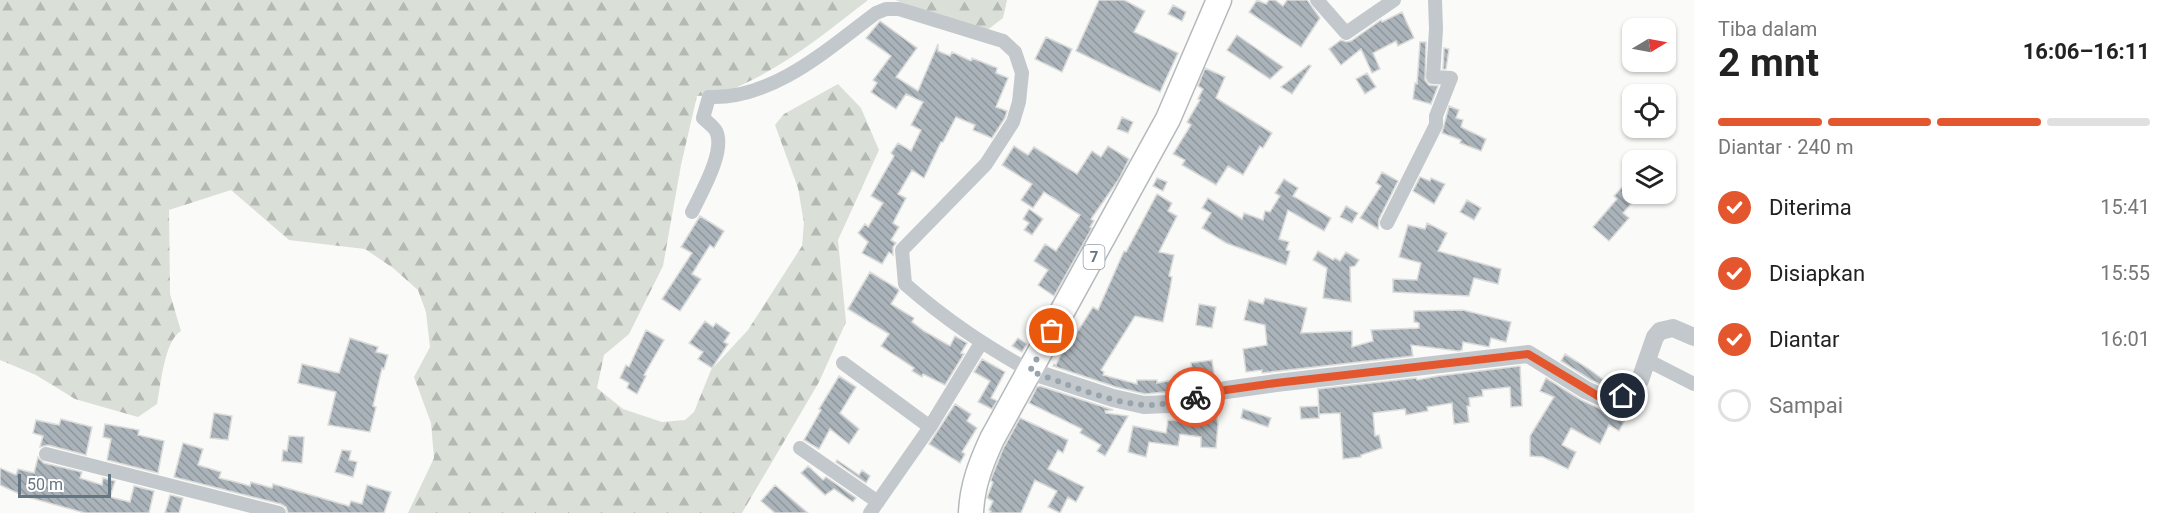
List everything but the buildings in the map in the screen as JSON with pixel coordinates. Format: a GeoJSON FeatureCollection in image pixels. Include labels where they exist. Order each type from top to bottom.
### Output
{"type":"FeatureCollection","features":[{"type":"Feature","properties":{"kind":"highway","name":"7"},"geometry":{"type":"LineString","coordinates":[[971,513],[972,496],[979,469],[992,439],[1168,119],[1219,0]]}},
{"type":"Feature","properties":{"kind":"street"},"geometry":{"type":"LineString","coordinates":[[1317,0],[1346,33],[1394,0]]}},
{"type":"Feature","properties":{"kind":"street"},"geometry":{"type":"LineString","coordinates":[[1387,223],[1436,125],[1436,116],[1450,78],[1433,77],[1435,0]]}},
{"type":"Feature","properties":{"kind":"street"},"geometry":{"type":"LineString","coordinates":[[693,212],[715,161],[718,146],[715,130],[703,118],[709,97],[734,96],[785,78],[801,69],[876,13],[886,9],[899,9],[1003,41],[1015,52],[1022,73],[1019,102],[1013,122],[986,164],[902,249],[905,284],[936,311],[981,343],[1030,371],[1113,399],[1144,405],[1169,404],[1226,390],[1276,383],[1528,354],[1586,390],[1617,404],[1625,392],[1637,384],[1655,337],[1660,331],[1673,328],[1694,338]]}},
{"type":"Feature","properties":{"kind":"street"},"geometry":{"type":"LineString","coordinates":[[800,448],[874,507],[930,427],[981,343]]}},
{"type":"Feature","properties":{"kind":"street"},"geometry":{"type":"LineString","coordinates":[[1647,360],[1694,384]]}},
{"type":"Feature","properties":{"kind":"street"},"geometry":{"type":"LineString","coordinates":[[843,363],[930,427]]}},
{"type":"Feature","properties":{"kind":"street"},"geometry":{"type":"LineString","coordinates":[[46,454],[279,513]]}},
{"type":"Feature","properties":{"kind":"green space"},"geometry":{"type":"Polygon","coordinates":[[[0,0],[868,0],[800,52],[763,74],[725,92],[697,96],[681,165],[663,266],[629,334],[604,355],[597,388],[623,409],[662,422],[685,420],[694,412],[711,370],[748,330],[802,246],[804,223],[798,188],[775,125],[784,114],[838,84],[861,108],[879,150],[838,240],[846,322],[819,382],[742,513],[408,513],[434,458],[431,423],[414,377],[430,347],[426,312],[418,290],[393,268],[365,249],[289,240],[231,190],[169,210],[170,294],[181,331],[175,336],[167,353],[157,404],[138,417],[75,399],[36,375],[0,360],[0,0]]]}},
{"type":"Feature","properties":{"kind":"green space"},"geometry":{"type":"Polygon","coordinates":[[[895,0],[1007,0],[1003,18],[986,31],[895,0]]]}},
{"type":"Feature","properties":{"kind":"way so far"},"geometry":{"type":"LineString","coordinates":[[1052,331],[1030,371],[1113,399],[1144,405],[1169,404],[1195,397]]}},
{"type":"Feature","properties":{"kind":"route"},"geometry":{"type":"LineString","coordinates":[[1195,397],[1276,383],[1528,354],[1603,399],[1617,404],[1623,396]]}}]}
